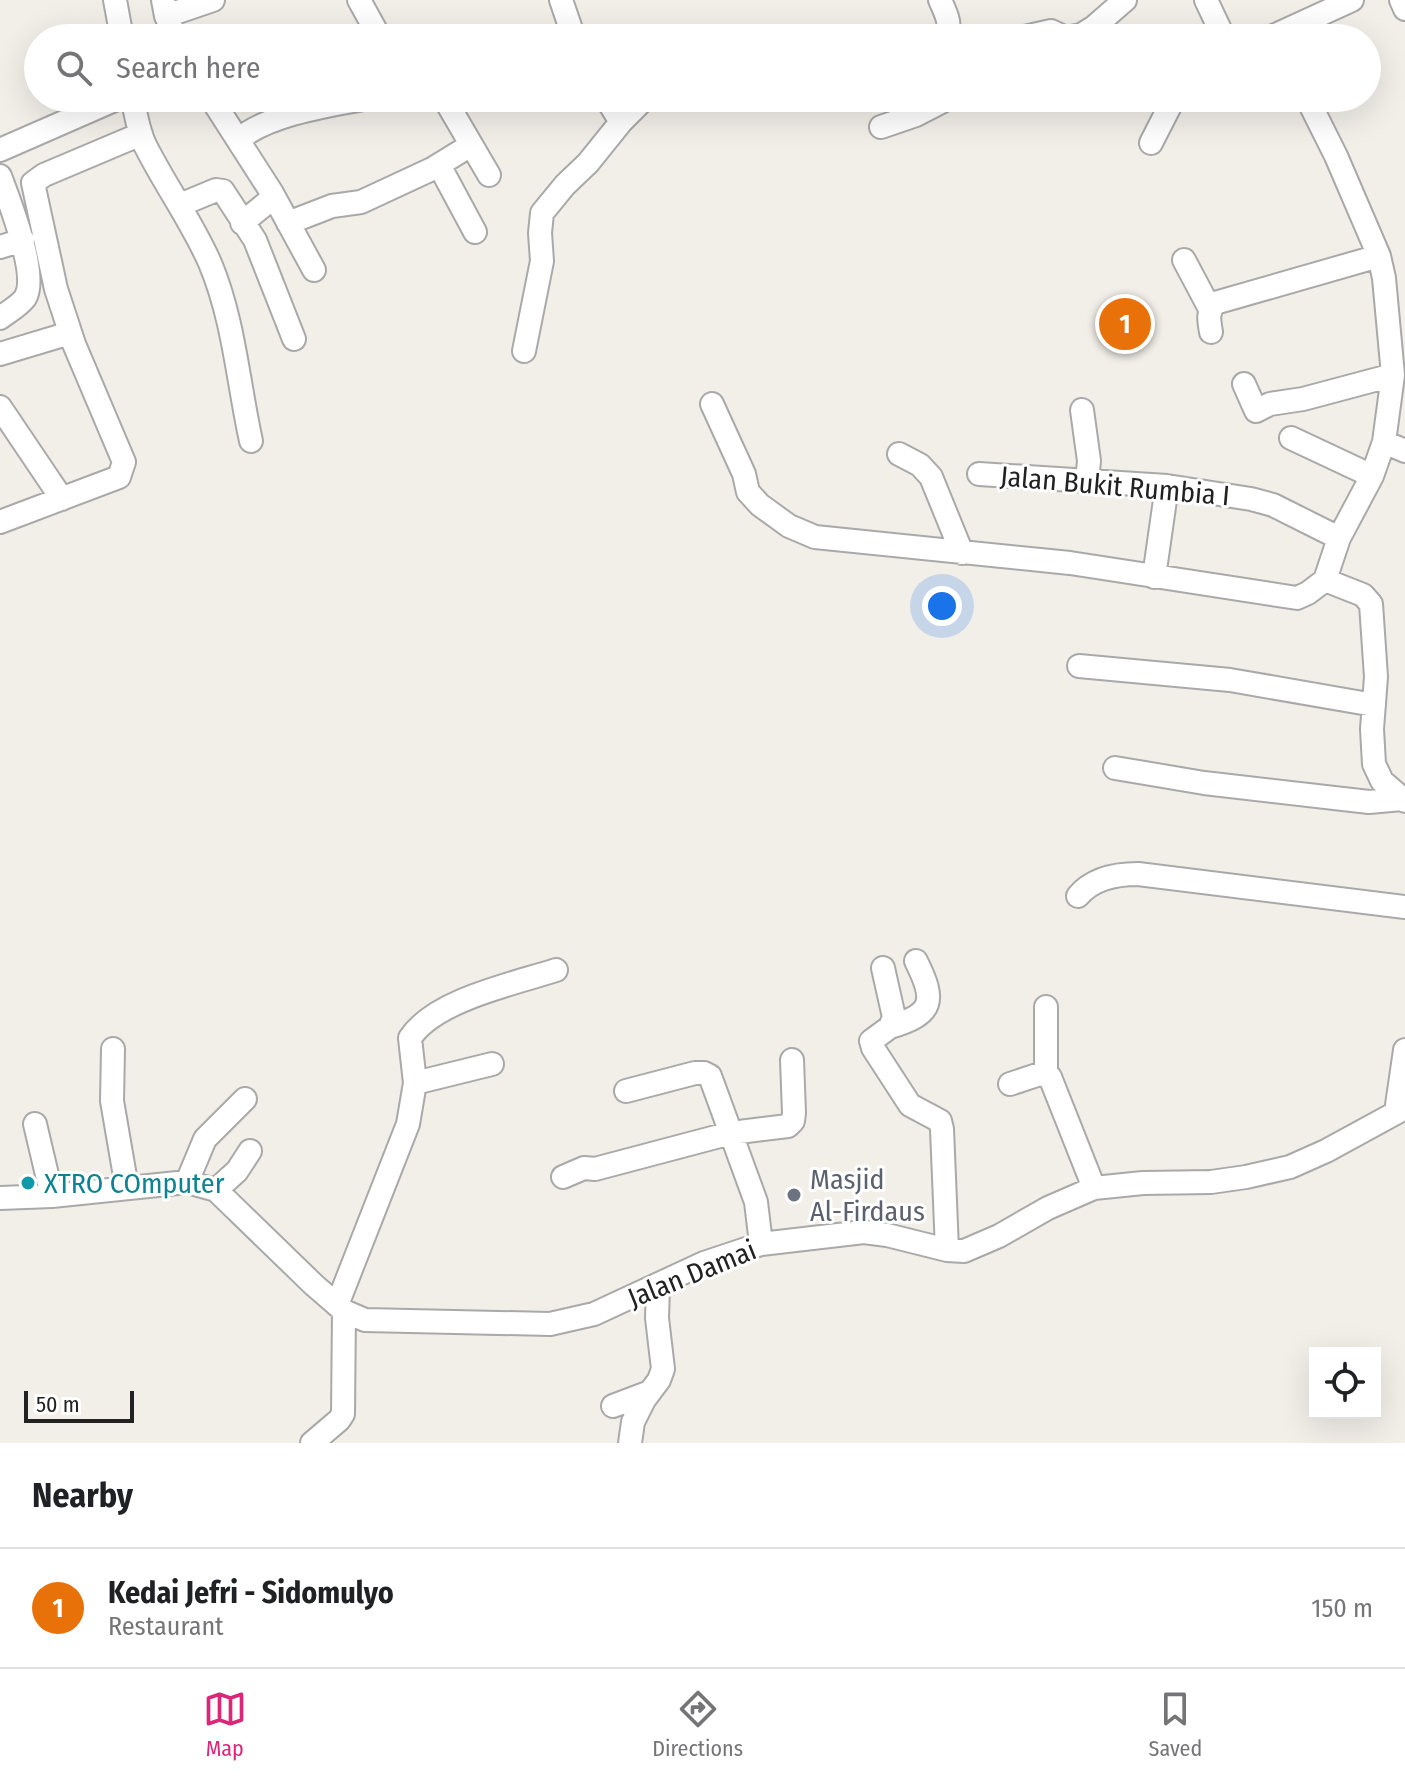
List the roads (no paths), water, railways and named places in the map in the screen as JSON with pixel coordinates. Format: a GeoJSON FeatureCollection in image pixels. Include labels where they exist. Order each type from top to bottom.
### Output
{"type":"FeatureCollection","features":[{"type":"Feature","properties":{"kind":"street"},"geometry":{"type":"LineString","coordinates":[[115,0],[119,24]]}},
{"type":"Feature","properties":{"kind":"street"},"geometry":{"type":"LineString","coordinates":[[164,8],[213,0]]}},
{"type":"Feature","properties":{"kind":"street"},"geometry":{"type":"LineString","coordinates":[[359,0],[372,24]]}},
{"type":"Feature","properties":{"kind":"street"},"geometry":{"type":"LineString","coordinates":[[561,0],[569,24]]}},
{"type":"Feature","properties":{"kind":"street"},"geometry":{"type":"LineString","coordinates":[[940,0],[950,24]]}},
{"type":"Feature","properties":{"kind":"street"},"geometry":{"type":"LineString","coordinates":[[1097,24],[1125,0]]}},
{"type":"Feature","properties":{"kind":"street"},"geometry":{"type":"LineString","coordinates":[[1206,0],[1217,24]]}},
{"type":"Feature","properties":{"kind":"street"},"geometry":{"type":"LineString","coordinates":[[1401,0],[1405,9]]}},
{"type":"Feature","properties":{"kind":"street"},"geometry":{"type":"LineString","coordinates":[[1297,24],[1336,3]]}},
{"type":"Feature","properties":{"kind":"street"},"geometry":{"type":"LineString","coordinates":[[0,150],[87,112]]}},
{"type":"Feature","properties":{"kind":"street"},"geometry":{"type":"LineString","coordinates":[[136,112],[141,134],[210,264],[230,322],[251,441]]}},
{"type":"Feature","properties":{"kind":"street"},"geometry":{"type":"LineString","coordinates":[[220,112],[274,197],[314,270]]}},
{"type":"Feature","properties":{"kind":"street"},"geometry":{"type":"LineString","coordinates":[[238,140],[247,132],[302,112]]}},
{"type":"Feature","properties":{"kind":"street"},"geometry":{"type":"LineString","coordinates":[[452,112],[489,175]]}},
{"type":"Feature","properties":{"kind":"street"},"geometry":{"type":"LineString","coordinates":[[615,112],[621,122]]}},
{"type":"Feature","properties":{"kind":"street"},"geometry":{"type":"LineString","coordinates":[[524,351],[542,261],[542,213],[631,112]]}},
{"type":"Feature","properties":{"kind":"street"},"geometry":{"type":"LineString","coordinates":[[881,127],[922,112]]}},
{"type":"Feature","properties":{"kind":"street"},"geometry":{"type":"LineString","coordinates":[[1151,143],[1167,112]]}},
{"type":"Feature","properties":{"kind":"street"},"geometry":{"type":"LineString","coordinates":[[712,404],[744,474],[748,492],[789,526],[815,537],[1070,563],[1297,598],[1308,593],[1325,580],[1339,538],[1372,476],[1395,446],[1393,375],[1396,308],[1379,256],[1314,112]]}},
{"type":"Feature","properties":{"kind":"street"},"geometry":{"type":"LineString","coordinates":[[0,522],[119,477],[124,462],[70,333],[56,289],[33,183],[44,175],[141,134]]}},
{"type":"Feature","properties":{"kind":"street"},"geometry":{"type":"LineString","coordinates":[[288,223],[332,206],[361,202],[439,165],[471,145]]}},
{"type":"Feature","properties":{"kind":"street"},"geometry":{"type":"LineString","coordinates":[[439,165],[475,232]]}},
{"type":"Feature","properties":{"kind":"street"},"geometry":{"type":"LineString","coordinates":[[0,176],[23,240],[28,287],[26,295],[0,318]]}},
{"type":"Feature","properties":{"kind":"street"},"geometry":{"type":"LineString","coordinates":[[180,205],[216,190],[223,191],[255,240],[294,339]]}},
{"type":"Feature","properties":{"kind":"street"},"geometry":{"type":"LineString","coordinates":[[242,223],[274,197]]}},
{"type":"Feature","properties":{"kind":"street"},"geometry":{"type":"LineString","coordinates":[[0,247],[23,240]]}},
{"type":"Feature","properties":{"kind":"street"},"geometry":{"type":"LineString","coordinates":[[1211,332],[1208,317],[1215,303],[1379,256]]}},
{"type":"Feature","properties":{"kind":"street"},"geometry":{"type":"LineString","coordinates":[[1184,260],[1210,309]]}},
{"type":"Feature","properties":{"kind":"street"},"geometry":{"type":"LineString","coordinates":[[0,354],[70,333]]}},
{"type":"Feature","properties":{"kind":"street"},"geometry":{"type":"LineString","coordinates":[[1244,384],[1256,411],[1270,404],[1303,399],[1393,375]]}},
{"type":"Feature","properties":{"kind":"street"},"geometry":{"type":"LineString","coordinates":[[0,407],[8,438],[62,499]]}},
{"type":"Feature","properties":{"kind":"street"},"geometry":{"type":"LineString","coordinates":[[1082,410],[1089,450],[1087,481]]}},
{"type":"Feature","properties":{"kind":"street"},"geometry":{"type":"LineString","coordinates":[[1291,438],[1372,476]]}},
{"type":"Feature","properties":{"kind":"street"},"geometry":{"type":"LineString","coordinates":[[899,454],[920,465],[931,477],[962,553]]}},
{"type":"Feature","properties":{"kind":"street","name":"Jalan Bukit Rumbia I"},"geometry":{"type":"LineString","coordinates":[[979,474],[1167,486],[1273,505],[1339,538]]}},
{"type":"Feature","properties":{"kind":"street"},"geometry":{"type":"LineString","coordinates":[[1154,577],[1167,486]]}},
{"type":"Feature","properties":{"kind":"street"},"geometry":{"type":"LineString","coordinates":[[1325,580],[1363,595],[1371,604],[1376,677],[1374,764],[1382,781],[1403,800]]}},
{"type":"Feature","properties":{"kind":"street"},"geometry":{"type":"LineString","coordinates":[[1079,666],[1230,680],[1374,705]]}},
{"type":"Feature","properties":{"kind":"street"},"geometry":{"type":"LineString","coordinates":[[1115,768],[1204,783],[1354,800],[1403,800]]}},
{"type":"Feature","properties":{"kind":"street"},"geometry":{"type":"LineString","coordinates":[[1078,896],[1100,880],[1138,874],[1405,907]]}},
{"type":"Feature","properties":{"kind":"street"},"geometry":{"type":"LineString","coordinates":[[916,961],[927,984],[930,999],[926,1010],[910,1021],[890,1027],[871,1041],[910,1105],[940,1121],[947,1250]]}},
{"type":"Feature","properties":{"kind":"street"},"geometry":{"type":"LineString","coordinates":[[883,968],[894,1017],[890,1027]]}},
{"type":"Feature","properties":{"kind":"street"},"geometry":{"type":"LineString","coordinates":[[312,1443],[343,1414],[341,1308],[408,1124],[415,1083],[410,1038],[429,1017],[454,1004],[556,970]]}},
{"type":"Feature","properties":{"kind":"street"},"geometry":{"type":"LineString","coordinates":[[1046,1007],[1046,1075]]}},
{"type":"Feature","properties":{"kind":"street"},"geometry":{"type":"LineString","coordinates":[[113,1049],[112,1101],[127,1188]]}},
{"type":"Feature","properties":{"kind":"street"},"geometry":{"type":"LineString","coordinates":[[1400,1110],[1405,1050]]}},
{"type":"Feature","properties":{"kind":"street"},"geometry":{"type":"LineString","coordinates":[[563,1177],[584,1168],[595,1169],[731,1133],[788,1126],[793,1121],[792,1060]]}},
{"type":"Feature","properties":{"kind":"street"},"geometry":{"type":"LineString","coordinates":[[415,1083],[492,1064]]}},
{"type":"Feature","properties":{"kind":"street"},"geometry":{"type":"LineString","coordinates":[[626,1091],[704,1073],[710,1076],[756,1202],[761,1244]]}},
{"type":"Feature","properties":{"kind":"street"},"geometry":{"type":"LineString","coordinates":[[1010,1084],[1040,1074],[1050,1077],[1094,1188]]}},
{"type":"Feature","properties":{"kind":"street"},"geometry":{"type":"LineString","coordinates":[[187,1182],[205,1139],[245,1099]]}},
{"type":"Feature","properties":{"kind":"street","name":"Jalan Damai"},"geometry":{"type":"LineString","coordinates":[[0,1198],[52,1196],[187,1182],[216,1190],[341,1308],[365,1320],[550,1324],[594,1314],[704,1263],[761,1244],[864,1232],[964,1251],[1094,1188],[1143,1183],[1211,1182],[1290,1167],[1400,1110]]}},
{"type":"Feature","properties":{"kind":"street"},"geometry":{"type":"LineString","coordinates":[[35,1124],[52,1196]]}},
{"type":"Feature","properties":{"kind":"street"},"geometry":{"type":"LineString","coordinates":[[216,1190],[237,1171],[250,1151]]}},
{"type":"Feature","properties":{"kind":"street"},"geometry":{"type":"LineString","coordinates":[[630,1443],[633,1422],[663,1369],[657,1318],[658,1286]]}},
{"type":"Feature","properties":{"kind":"street"},"geometry":{"type":"LineString","coordinates":[[613,1406],[650,1392]]}},
{"type":"Feature","properties":{"kind":"place","name":"Kedai Jefri - Sidomulyo"},"geometry":{"type":"Point","coordinates":[1125,324]}},
{"type":"Feature","properties":{"kind":"place","name":"XTRO COmputer"},"geometry":{"type":"Point","coordinates":[28,1183]}},
{"type":"Feature","properties":{"kind":"place","name":"Masjid Al-Firdaus"},"geometry":{"type":"Point","coordinates":[794,1195]}}]}
